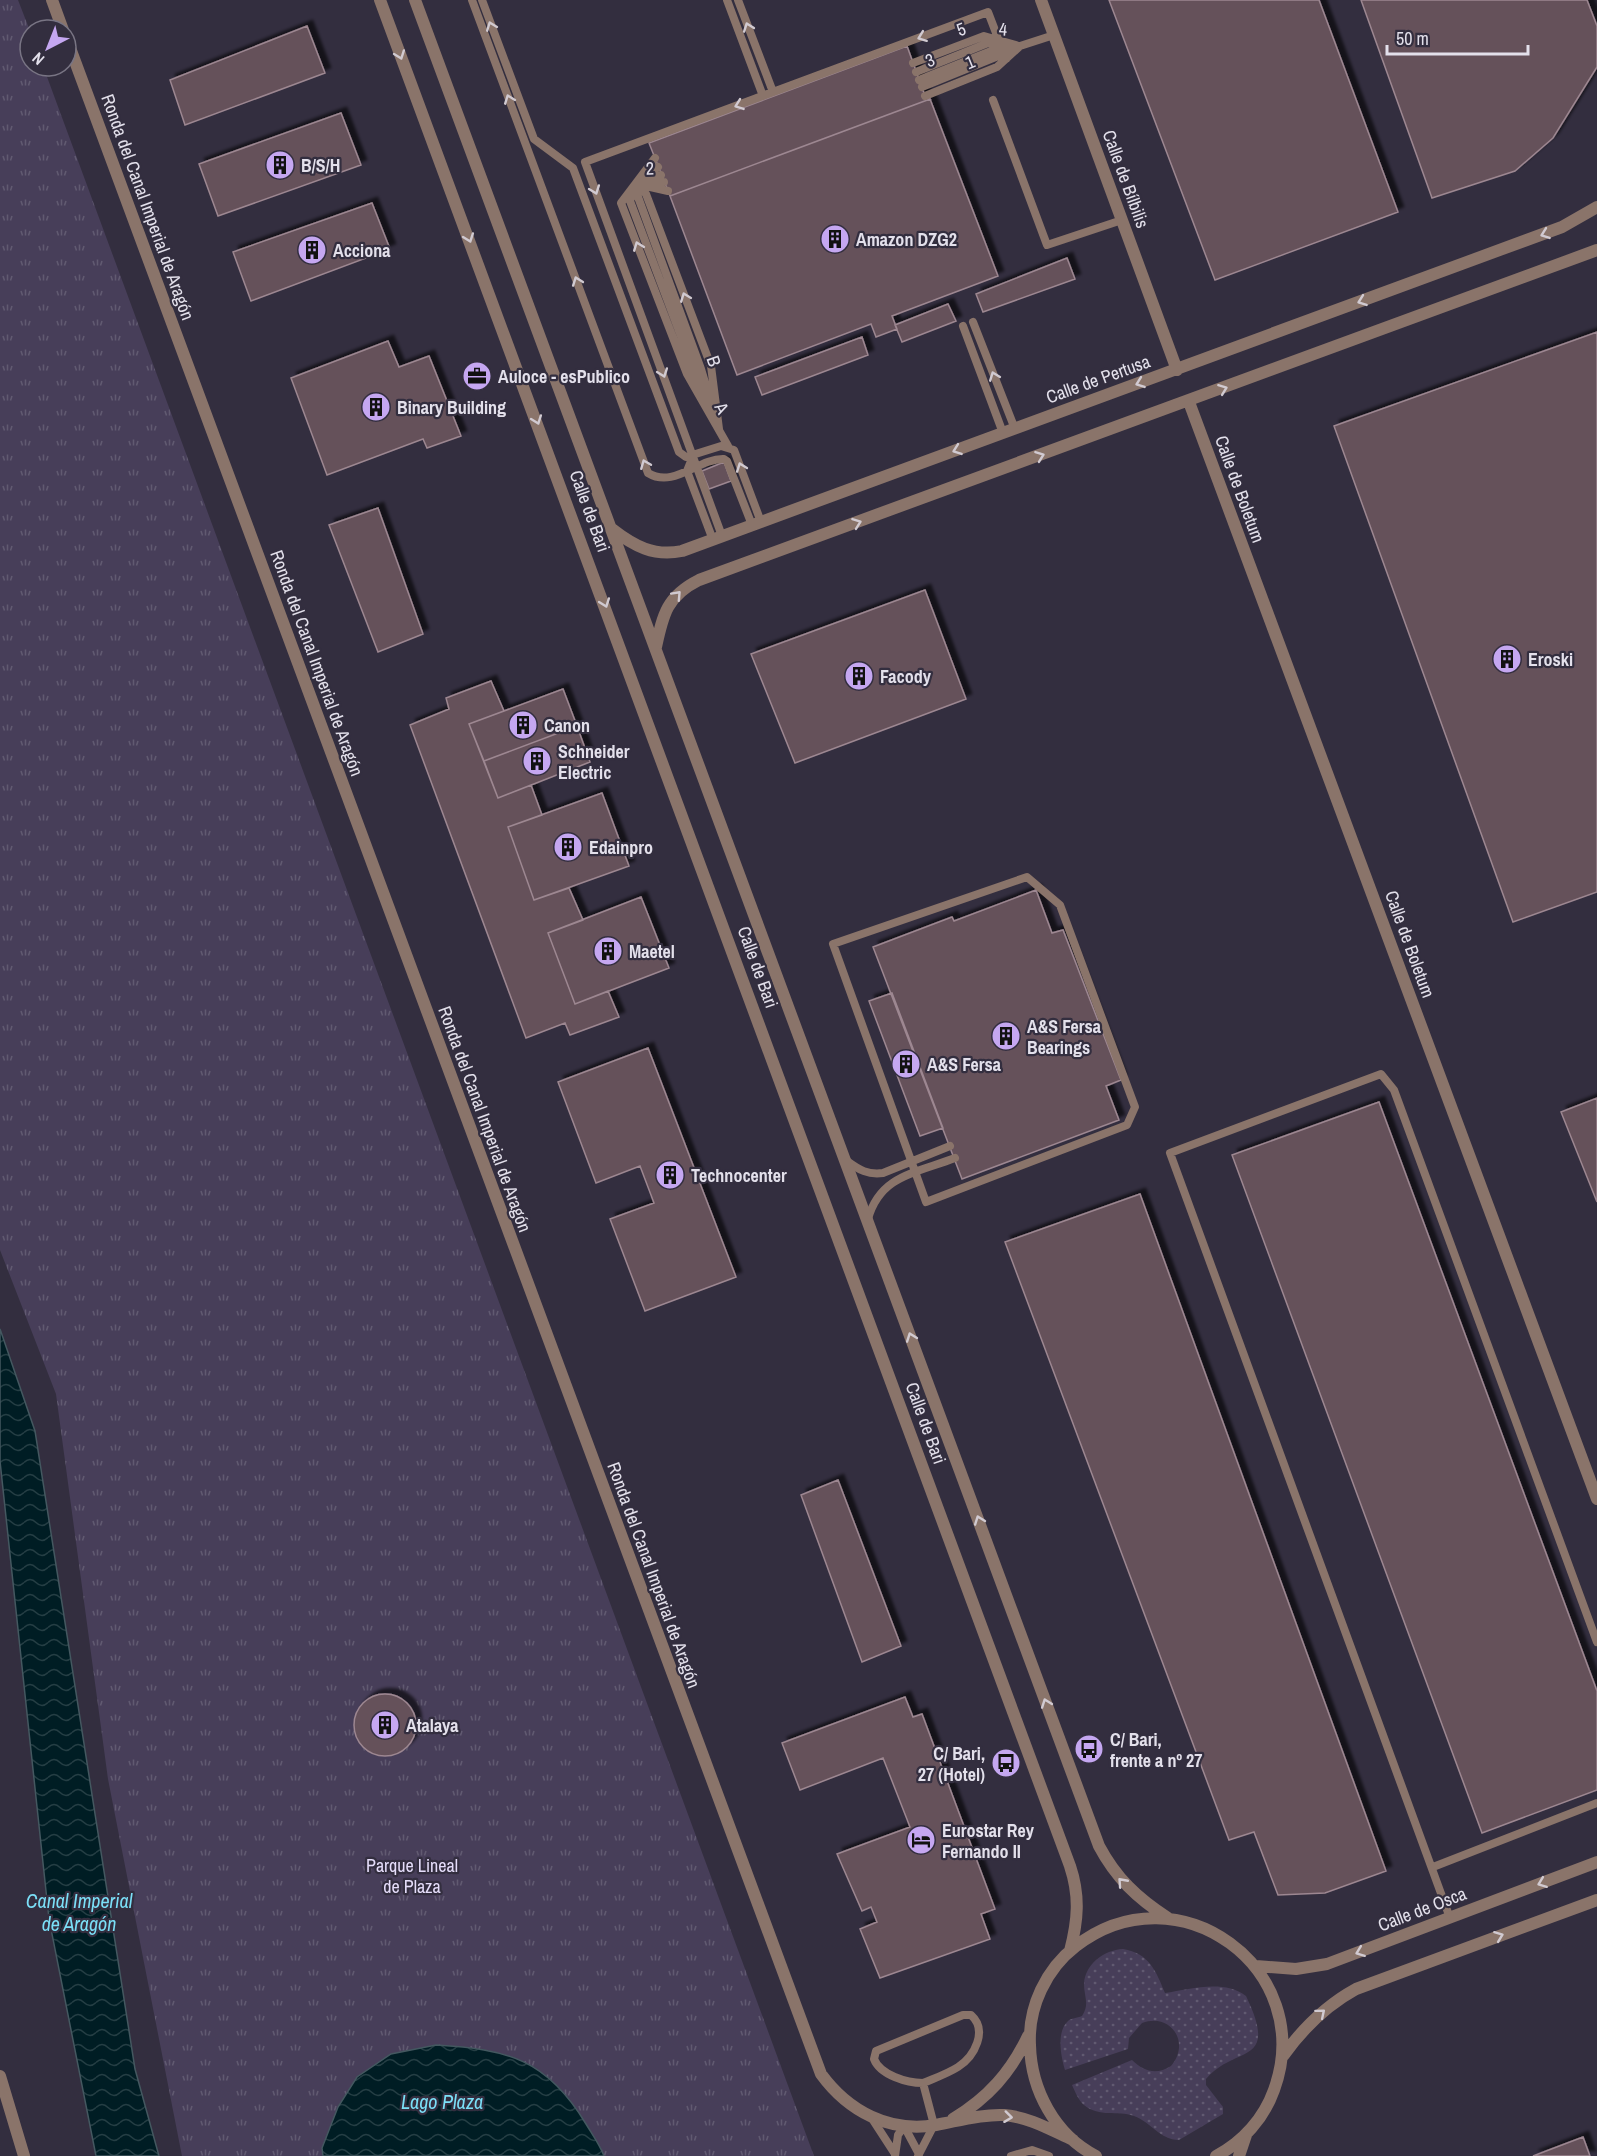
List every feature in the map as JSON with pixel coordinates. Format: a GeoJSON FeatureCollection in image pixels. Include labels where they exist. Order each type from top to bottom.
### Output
{"type":"FeatureCollection","features":[{"type":"Feature","properties":{"kind":"street"},"geometry":{"type":"LineString","coordinates":[[52,0],[59,18]]}},
{"type":"Feature","properties":{"kind":"street","name":"Calle de Bari"},"geometry":{"type":"LineString","coordinates":[[380,0],[1070,1866],[1078,1894],[1078,1913],[1070,1951]]}},
{"type":"Feature","properties":{"kind":"street","name":"Calle de Bari"},"geometry":{"type":"LineString","coordinates":[[415,0],[1099,1846],[1110,1868],[1123,1883],[1143,1902],[1168,1918]]}},
{"type":"Feature","properties":{"kind":"street","name":"Calle de Bílbilis"},"geometry":{"type":"LineString","coordinates":[[1041,0],[1177,370]]}},
{"type":"Feature","properties":{"kind":"street","name":"Ronda del Canal Imperial de Aragón"},"geometry":{"type":"LineString","coordinates":[[78,69],[813,2056],[832,2089],[851,2106],[871,2118],[904,2126],[934,2125],[1005,2115],[1036,2123],[1073,2140]]}},
{"type":"Feature","properties":{"kind":"street","name":"Calle de Pertusa"},"geometry":{"type":"LineString","coordinates":[[611,529],[631,543],[648,551],[668,554],[718,538],[1562,228],[1597,207]]}},
{"type":"Feature","properties":{"kind":"street"},"geometry":{"type":"LineString","coordinates":[[656,648],[663,616],[671,600],[683,588],[699,580],[1189,402],[1597,250]]}},
{"type":"Feature","properties":{"kind":"street","name":"Calle de Boletum"},"geometry":{"type":"LineString","coordinates":[[1189,402],[1597,1499]]}},
{"type":"Feature","properties":{"kind":"street","name":"Calle de Osca"},"geometry":{"type":"LineString","coordinates":[[1256,1966],[1277,1970],[1320,1965],[1597,1862]]}},
{"type":"Feature","properties":{"kind":"street"},"geometry":{"type":"LineString","coordinates":[[1283,2056],[1299,2032],[1322,2011],[1356,1989],[1597,1900]]}},
{"type":"Feature","properties":{"kind":"street"},"geometry":{"type":"LineString","coordinates":[[1096,2156],[1073,2140],[1053,2118],[1038,2092],[1030,2063],[1029,2033],[1042,1988],[1054,1968],[1070,1951],[1087,1938],[1115,1924],[1146,1918],[1168,1918],[1193,1923],[1217,1933],[1238,1947],[1256,1966],[1272,1994],[1282,2024],[1283,2056],[1271,2098],[1247,2134],[1239,2156]]}},
{"type":"Feature","properties":{"kind":"street","name":"Ronda del Canal Imperial de Aragón"},"geometry":{"type":"LineString","coordinates":[[950,2122],[979,2102],[1003,2079],[1029,2033]]}},
{"type":"Feature","properties":{"kind":"street"},"geometry":{"type":"LineString","coordinates":[[0,2076],[24,2156]]}},
{"type":"Feature","properties":{"kind":"street"},"geometry":{"type":"LineString","coordinates":[[1216,2156],[1247,2134]]}},
{"type":"Feature","properties":{"kind":"lane"},"geometry":{"type":"LineString","coordinates":[[472,0],[648,473],[656,478],[667,479],[719,459],[727,460]]}},
{"type":"Feature","properties":{"kind":"lane"},"geometry":{"type":"LineString","coordinates":[[482,0],[534,139],[573,168],[679,452],[686,457],[725,446]]}},
{"type":"Feature","properties":{"kind":"lane"},"geometry":{"type":"LineString","coordinates":[[727,0],[762,96]]}},
{"type":"Feature","properties":{"kind":"lane"},"geometry":{"type":"LineString","coordinates":[[738,0],[773,92]]}},
{"type":"Feature","properties":{"kind":"lane"},"geometry":{"type":"LineString","coordinates":[[718,538],[697,467],[585,162],[988,12],[1002,49],[921,84]]}},
{"type":"Feature","properties":{"kind":"lane"},"geometry":{"type":"LineString","coordinates":[[1020,46],[1054,35]]}},
{"type":"Feature","properties":{"kind":"lane","name":"5"},"geometry":{"type":"LineString","coordinates":[[913,63],[984,36],[1002,49]]}},
{"type":"Feature","properties":{"kind":"lane","name":"4"},"geometry":{"type":"LineString","coordinates":[[916,72],[988,43],[1002,49],[1020,46]]}},
{"type":"Feature","properties":{"kind":"lane","name":"1"},"geometry":{"type":"LineString","coordinates":[[925,96],[997,67],[1002,49],[1020,46]]}},
{"type":"Feature","properties":{"kind":"lane"},"geometry":{"type":"LineString","coordinates":[[993,100],[1047,245],[1122,220]]}},
{"type":"Feature","properties":{"kind":"lane"},"geometry":{"type":"LineString","coordinates":[[636,183],[655,158]]}},
{"type":"Feature","properties":{"kind":"lane"},"geometry":{"type":"LineString","coordinates":[[636,183],[658,167]]}},
{"type":"Feature","properties":{"kind":"lane","name":"2"},"geometry":{"type":"LineString","coordinates":[[636,183],[663,179]]}},
{"type":"Feature","properties":{"kind":"lane"},"geometry":{"type":"LineString","coordinates":[[636,183],[668,191]]}},
{"type":"Feature","properties":{"kind":"lane","name":"A"},"geometry":{"type":"LineString","coordinates":[[636,183],[621,203],[687,374],[720,434]]}},
{"type":"Feature","properties":{"kind":"lane","name":"B"},"geometry":{"type":"LineString","coordinates":[[636,183],[638,197],[701,369],[720,434]]}},
{"type":"Feature","properties":{"kind":"lane"},"geometry":{"type":"LineString","coordinates":[[973,322],[1009,431]]}},
{"type":"Feature","properties":{"kind":"lane"},"geometry":{"type":"LineString","coordinates":[[963,326],[1009,431]]}},
{"type":"Feature","properties":{"kind":"lane"},"geometry":{"type":"LineString","coordinates":[[720,434],[727,460],[757,524]]}},
{"type":"Feature","properties":{"kind":"lane"},"geometry":{"type":"LineString","coordinates":[[725,446],[737,457],[757,524]]}},
{"type":"Feature","properties":{"kind":"lane"},"geometry":{"type":"LineString","coordinates":[[693,456],[687,471],[718,538]]}},
{"type":"Feature","properties":{"kind":"lane"},"geometry":{"type":"LineString","coordinates":[[1027,877],[1060,905],[1135,1107],[1127,1125],[926,1202],[912,1162],[833,944],[1027,877]]}},
{"type":"Feature","properties":{"kind":"lane"},"geometry":{"type":"LineString","coordinates":[[1450,1918],[1170,1152],[1381,1074],[1394,1090],[1597,1642]]}},
{"type":"Feature","properties":{"kind":"lane"},"geometry":{"type":"LineString","coordinates":[[845,1159],[858,1169],[873,1175],[950,1146]]}},
{"type":"Feature","properties":{"kind":"lane"},"geometry":{"type":"LineString","coordinates":[[868,1219],[879,1192],[888,1184],[955,1158]]}},
{"type":"Feature","properties":{"kind":"lane"},"geometry":{"type":"LineString","coordinates":[[1433,1867],[1597,1803]]}},
{"type":"Feature","properties":{"kind":"lane"},"geometry":{"type":"LineString","coordinates":[[963,2015],[971,2015],[980,2029],[980,2036],[968,2056],[961,2065],[923,2083],[909,2081],[883,2071],[874,2059],[876,2051],[963,2015]]}},
{"type":"Feature","properties":{"kind":"lane"},"geometry":{"type":"LineString","coordinates":[[919,2155],[934,2125],[923,2083]]}},
{"type":"Feature","properties":{"kind":"lane"},"geometry":{"type":"LineString","coordinates":[[871,2118],[895,2155]]}},
{"type":"Feature","properties":{"kind":"lane"},"geometry":{"type":"LineString","coordinates":[[895,2155],[898,2135],[904,2126],[919,2155]]}},
{"type":"Feature","properties":{"kind":"lane"},"geometry":{"type":"LineString","coordinates":[[1011,2156],[1032,2150],[1049,2156]]}},
{"type":"Feature","properties":{"kind":"green space","name":"Parque Lineal de Plaza"},"geometry":{"type":"Polygon","coordinates":[[[0,0],[18,0],[25,18],[18,18],[18,78],[47,78],[814,2156],[182,2156],[108,1779],[56,1394],[0,1250],[0,0]]]}},
{"type":"Feature","properties":{"kind":"green space"},"geometry":{"type":"Polygon","coordinates":[[[1123,1949],[1139,1954],[1150,1964],[1165,1993],[1207,1987],[1228,1988],[1246,1996],[1255,2019],[1258,2034],[1256,2044],[1250,2051],[1217,2068],[1206,2079],[1206,2085],[1223,2107],[1223,2114],[1179,2140],[1166,2137],[1134,2116],[1102,2113],[1090,2109],[1080,2101],[1072,2085],[1132,2060],[1151,2071],[1161,2071],[1171,2066],[1177,2057],[1179,2048],[1175,2032],[1169,2026],[1162,2022],[1142,2023],[1129,2038],[1128,2049],[1065,2070],[1061,2052],[1062,2031],[1068,2021],[1082,2016],[1084,2012],[1086,2004],[1084,1984],[1088,1970],[1103,1955],[1123,1949]]]}},
{"type":"Feature","properties":{"kind":"water","name":"Canal Imperial de Aragón"},"geometry":{"type":"Polygon","coordinates":[[[0,1329],[35,1431],[135,2069],[159,2156],[96,2156],[49,1919],[0,1461],[0,1329]]]}},
{"type":"Feature","properties":{"kind":"water","name":"Lago Plaza"},"geometry":{"type":"Polygon","coordinates":[[[436,2045],[484,2050],[504,2055],[540,2071],[571,2102],[604,2156],[323,2156],[322,2148],[338,2107],[357,2077],[391,2054],[436,2045]]]}},
{"type":"Feature","properties":{"kind":"building"},"geometry":{"type":"Polygon","coordinates":[[[1109,0],[1319,0],[1398,212],[1215,280],[1109,0]]]}},
{"type":"Feature","properties":{"kind":"building"},"geometry":{"type":"Polygon","coordinates":[[[1361,0],[1587,0],[1597,26],[1597,67],[1553,138],[1515,171],[1432,198],[1361,0]]]}},
{"type":"Feature","properties":{"kind":"building"},"geometry":{"type":"Polygon","coordinates":[[[307,26],[325,73],[185,125],[170,80],[307,26]]]}},
{"type":"Feature","properties":{"kind":"building"},"geometry":{"type":"Polygon","coordinates":[[[907,46],[925,96],[930,99],[670,196],[649,143],[907,46]]]}},
{"type":"Feature","properties":{"kind":"building","name":"Amazon DZG2"},"geometry":{"type":"Polygon","coordinates":[[[930,99],[998,276],[892,316],[897,329],[876,337],[871,324],[737,375],[670,196],[930,99]]]}},
{"type":"Feature","properties":{"kind":"building","name":"B/S/H"},"geometry":{"type":"Polygon","coordinates":[[[341,113],[361,165],[218,216],[199,164],[341,113]]]}},
{"type":"Feature","properties":{"kind":"building","name":"Acciona"},"geometry":{"type":"Polygon","coordinates":[[[372,203],[390,249],[251,301],[233,252],[372,203]]]}},
{"type":"Feature","properties":{"kind":"building"},"geometry":{"type":"Polygon","coordinates":[[[1067,258],[1075,279],[983,312],[976,294],[1067,258]]]}},
{"type":"Feature","properties":{"kind":"building"},"geometry":{"type":"Polygon","coordinates":[[[948,304],[956,321],[902,342],[895,325],[948,304]]]}},
{"type":"Feature","properties":{"kind":"building","name":"Eroski"},"geometry":{"type":"Polygon","coordinates":[[[1597,332],[1597,892],[1513,922],[1334,426],[1597,332]]]}},
{"type":"Feature","properties":{"kind":"building"},"geometry":{"type":"Polygon","coordinates":[[[862,337],[868,355],[762,395],[755,377],[862,337]]]}},
{"type":"Feature","properties":{"kind":"building","name":"Binary Building"},"geometry":{"type":"Polygon","coordinates":[[[388,341],[399,367],[429,356],[461,436],[427,448],[423,439],[327,475],[291,378],[388,341]]]}},
{"type":"Feature","properties":{"kind":"building"},"geometry":{"type":"Polygon","coordinates":[[[724,462],[731,481],[709,489],[702,471],[724,462]]]}},
{"type":"Feature","properties":{"kind":"building"},"geometry":{"type":"Polygon","coordinates":[[[378,508],[423,634],[378,652],[329,525],[378,508]]]}},
{"type":"Feature","properties":{"kind":"building","name":"Facody"},"geometry":{"type":"Polygon","coordinates":[[[925,590],[966,699],[795,763],[751,654],[925,590]]]}},
{"type":"Feature","properties":{"kind":"building"},"geometry":{"type":"Polygon","coordinates":[[[491,681],[504,711],[469,724],[498,798],[531,785],[542,815],[508,827],[534,900],[569,888],[583,920],[548,933],[575,1004],[608,991],[619,1017],[570,1035],[565,1023],[526,1038],[410,725],[449,709],[446,698],[491,681]]]}},
{"type":"Feature","properties":{"kind":"building","name":"Canon"},"geometry":{"type":"Polygon","coordinates":[[[563,689],[577,726],[484,761],[469,724],[563,689]]]}},
{"type":"Feature","properties":{"kind":"building","name":"Schneider Electric"},"geometry":{"type":"Polygon","coordinates":[[[577,726],[590,762],[498,798],[484,761],[577,726]]]}},
{"type":"Feature","properties":{"kind":"building","name":"Edainpro"},"geometry":{"type":"Polygon","coordinates":[[[602,793],[629,866],[534,900],[508,827],[602,793]]]}},
{"type":"Feature","properties":{"kind":"building","name":"A&S Fersa Bearings"},"geometry":{"type":"Polygon","coordinates":[[[1036,890],[1052,933],[1063,930],[1121,1080],[1106,1086],[1119,1120],[962,1179],[873,947],[952,917],[954,921],[1036,890]]]}},
{"type":"Feature","properties":{"kind":"building","name":"Maetel"},"geometry":{"type":"Polygon","coordinates":[[[641,897],[669,968],[575,1004],[548,933],[641,897]]]}},
{"type":"Feature","properties":{"kind":"building","name":"A&S Fersa"},"geometry":{"type":"Polygon","coordinates":[[[892,993],[943,1128],[920,1136],[869,1001],[892,993]]]}},
{"type":"Feature","properties":{"kind":"building","name":"Technocenter"},"geometry":{"type":"Polygon","coordinates":[[[648,1048],[736,1277],[645,1311],[610,1219],[654,1203],[640,1166],[596,1183],[558,1082],[648,1048]]]}},
{"type":"Feature","properties":{"kind":"building"},"geometry":{"type":"Polygon","coordinates":[[[1597,1098],[1597,1202],[1561,1112],[1597,1098]]]}},
{"type":"Feature","properties":{"kind":"building"},"geometry":{"type":"Polygon","coordinates":[[[1379,1102],[1597,1691],[1597,1790],[1482,1833],[1232,1155],[1379,1102]]]}},
{"type":"Feature","properties":{"kind":"building"},"geometry":{"type":"Polygon","coordinates":[[[1140,1194],[1386,1871],[1325,1893],[1278,1895],[1254,1832],[1229,1840],[1005,1242],[1140,1194]]]}},
{"type":"Feature","properties":{"kind":"building"},"geometry":{"type":"Polygon","coordinates":[[[838,1480],[901,1646],[862,1662],[801,1495],[838,1480]]]}},
{"type":"Feature","properties":{"kind":"building","name":"Atalaya"},"geometry":{"type":"Polygon","coordinates":[[[379,1694],[391,1694],[407,1703],[414,1713],[416,1725],[414,1737],[407,1747],[391,1756],[379,1756],[368,1751],[359,1742],[354,1731],[354,1719],[359,1708],[368,1699],[379,1694]]]}},
{"type":"Feature","properties":{"kind":"building","name":"Eurostar Rey Fernando II"},"geometry":{"type":"Polygon","coordinates":[[[905,1697],[913,1717],[922,1714],[995,1909],[981,1914],[990,1939],[880,1978],[860,1929],[877,1922],[871,1907],[862,1911],[837,1854],[910,1827],[883,1758],[800,1790],[782,1743],[905,1697]]]}},
{"type":"Feature","properties":{"kind":"building"},"geometry":{"type":"Polygon","coordinates":[[[1583,2137],[1590,2156],[1533,2156],[1583,2137]]]}},
{"type":"Feature","properties":{"kind":"place","name":"B/S/H"},"geometry":{"type":"Point","coordinates":[280,165]}},
{"type":"Feature","properties":{"kind":"place","name":"Amazon DZG2"},"geometry":{"type":"Point","coordinates":[835,239]}},
{"type":"Feature","properties":{"kind":"place","name":"Acciona"},"geometry":{"type":"Point","coordinates":[312,250]}},
{"type":"Feature","properties":{"kind":"place","name":"Auloce - esPublico"},"geometry":{"type":"Point","coordinates":[477,376]}},
{"type":"Feature","properties":{"kind":"place","name":"Binary Building"},"geometry":{"type":"Point","coordinates":[376,407]}},
{"type":"Feature","properties":{"kind":"place","name":"Eroski"},"geometry":{"type":"Point","coordinates":[1507,659]}},
{"type":"Feature","properties":{"kind":"place","name":"Facody"},"geometry":{"type":"Point","coordinates":[859,676]}},
{"type":"Feature","properties":{"kind":"place","name":"Canon"},"geometry":{"type":"Point","coordinates":[523,725]}},
{"type":"Feature","properties":{"kind":"place","name":"Schneider Electric"},"geometry":{"type":"Point","coordinates":[537,761]}},
{"type":"Feature","properties":{"kind":"place","name":"Edainpro"},"geometry":{"type":"Point","coordinates":[568,847]}},
{"type":"Feature","properties":{"kind":"place","name":"Maetel"},"geometry":{"type":"Point","coordinates":[608,951]}},
{"type":"Feature","properties":{"kind":"place","name":"A&S Fersa Bearings"},"geometry":{"type":"Point","coordinates":[1006,1036]}},
{"type":"Feature","properties":{"kind":"place","name":"A&S Fersa"},"geometry":{"type":"Point","coordinates":[906,1064]}},
{"type":"Feature","properties":{"kind":"place","name":"Technocenter"},"geometry":{"type":"Point","coordinates":[670,1175]}},
{"type":"Feature","properties":{"kind":"place","name":"Atalaya"},"geometry":{"type":"Point","coordinates":[385,1725]}},
{"type":"Feature","properties":{"kind":"place","name":"C/ Bari, frente a nº 27"},"geometry":{"type":"Point","coordinates":[1089,1749]}},
{"type":"Feature","properties":{"kind":"place","name":"C/ Bari, 27 (Hotel)"},"geometry":{"type":"Point","coordinates":[1006,1763]}},
{"type":"Feature","properties":{"kind":"place","name":"Eurostar Rey Fernando II"},"geometry":{"type":"Point","coordinates":[921,1840]}}]}
